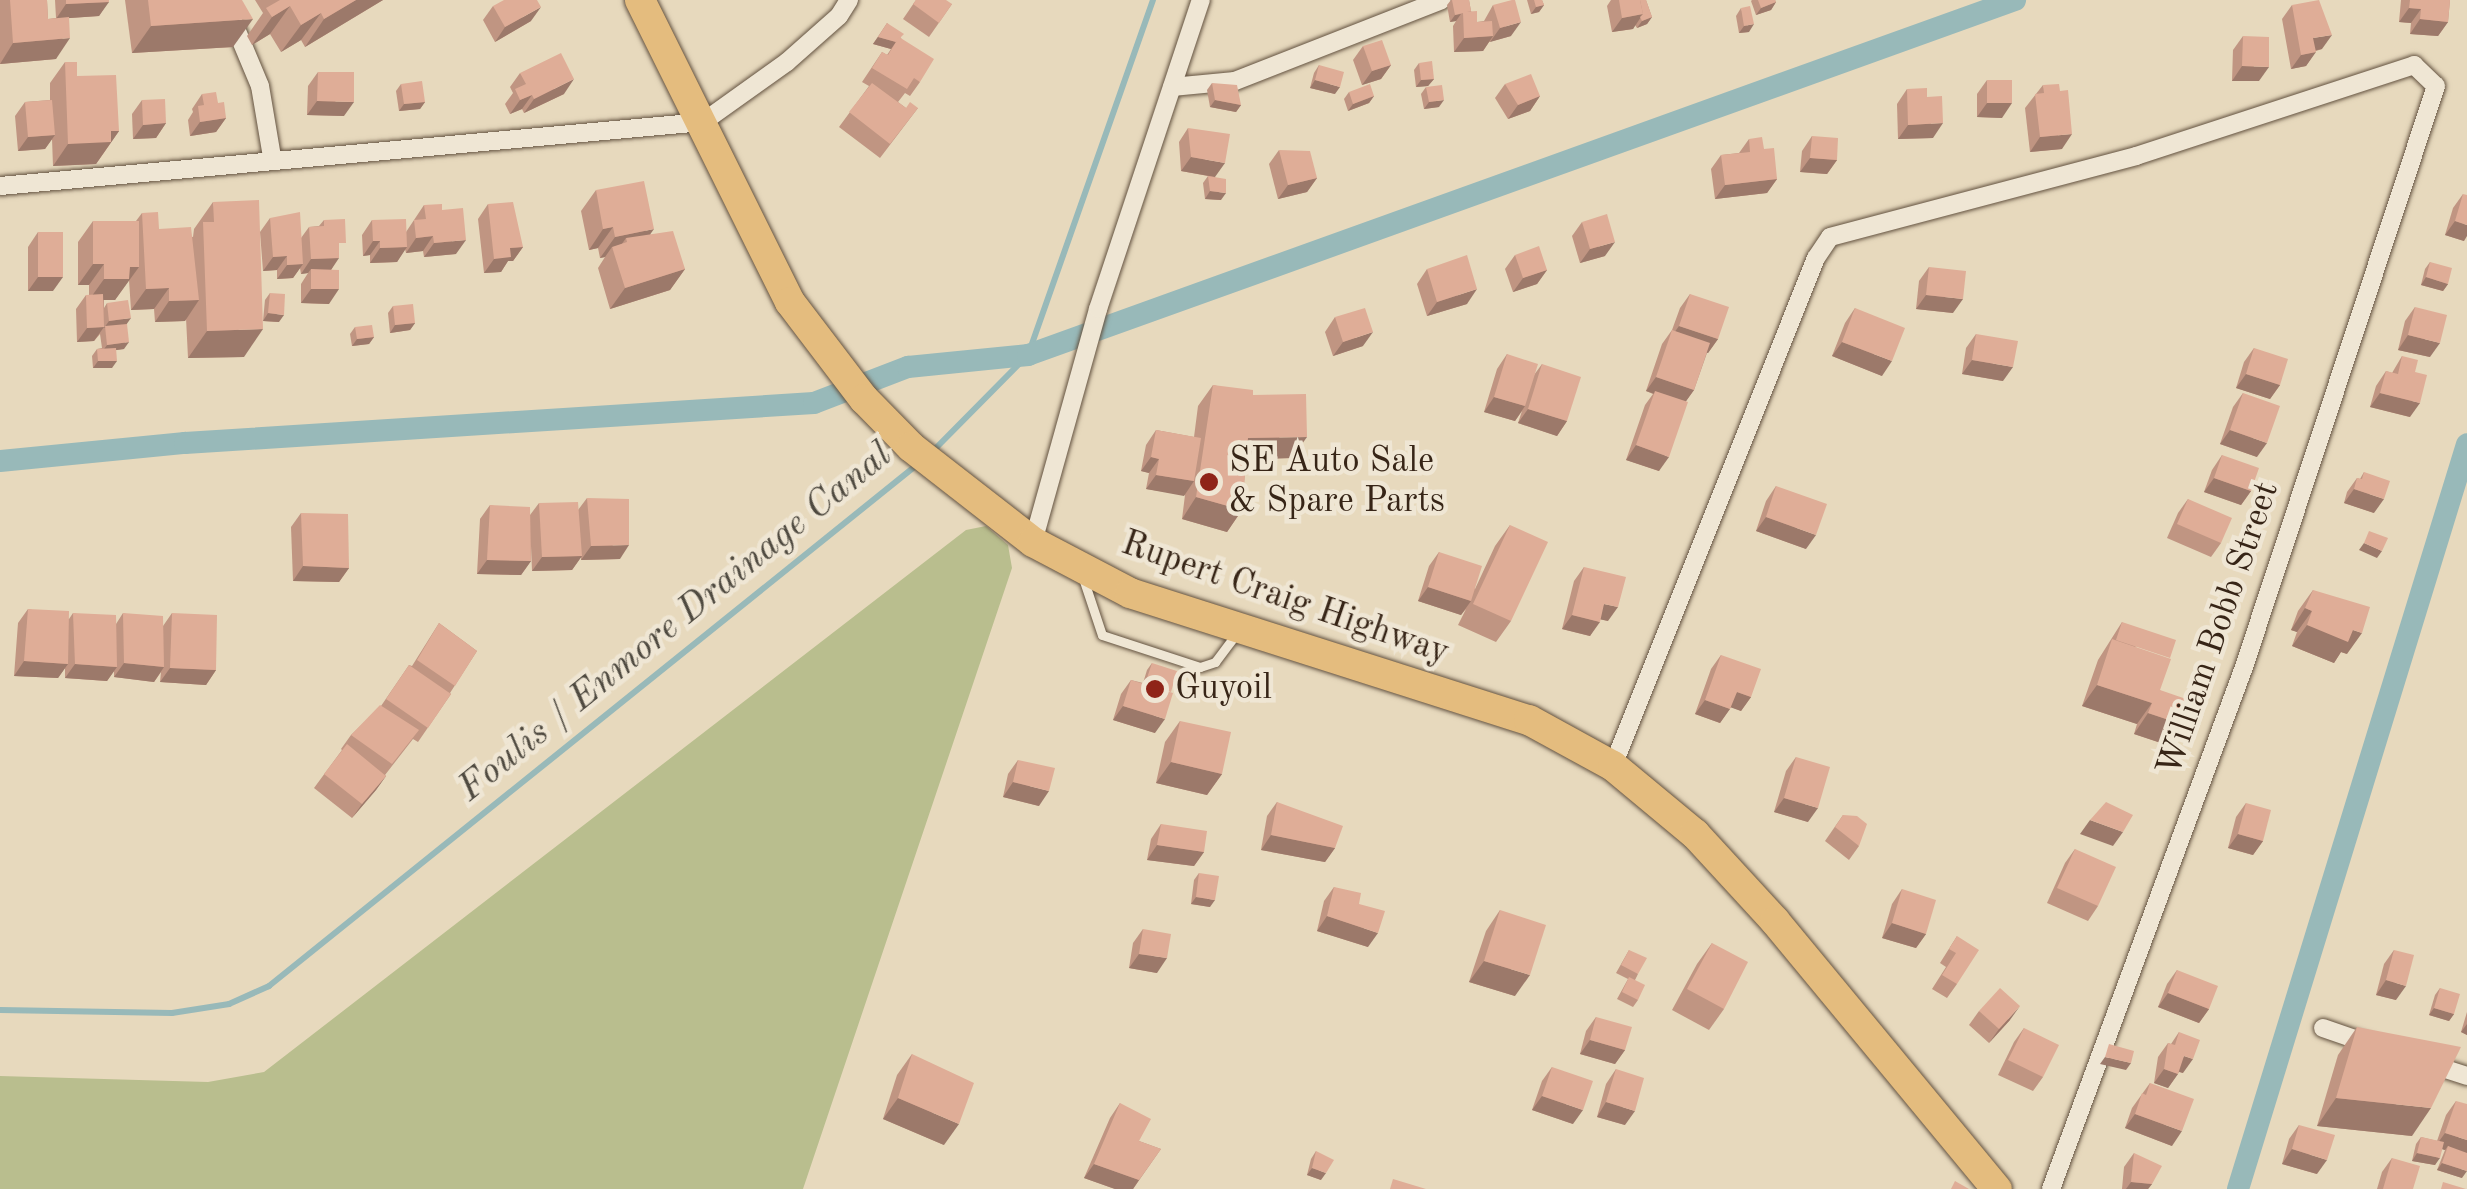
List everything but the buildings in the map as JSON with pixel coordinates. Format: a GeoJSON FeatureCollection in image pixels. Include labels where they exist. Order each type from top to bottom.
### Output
{"type":"FeatureCollection","features":[{"type":"Feature","properties":{"kind":"main road","name":"Rupert Craig Highway"},"geometry":{"type":"LineString","coordinates":[[640,0],[704,122],[790,302],[864,399],[911,446],[1034,542],[1130,593],[1529,720],[1613,766],[1695,834],[1775,921],[1997,1189]]}},
{"type":"Feature","properties":{"kind":"street"},"geometry":{"type":"LineString","coordinates":[[224,0],[260,86],[272,158]]}},
{"type":"Feature","properties":{"kind":"street"},"geometry":{"type":"LineString","coordinates":[[0,186],[272,158],[704,122],[788,62],[839,16],[849,0]]}},
{"type":"Feature","properties":{"kind":"street"},"geometry":{"type":"LineString","coordinates":[[1034,542],[1098,309],[1202,0]]}},
{"type":"Feature","properties":{"kind":"street"},"geometry":{"type":"LineString","coordinates":[[1172,87],[1235,81],[1442,0]]}},
{"type":"Feature","properties":{"kind":"street","name":"William Bobb Street"},"geometry":{"type":"LineString","coordinates":[[1613,766],[1816,258],[1830,237],[2136,156],[2414,65],[2436,86],[2244,666],[2051,1189]]}},
{"type":"Feature","properties":{"kind":"street"},"geometry":{"type":"LineString","coordinates":[[2323,1028],[2467,1076]]}},
{"type":"Feature","properties":{"kind":"lane"},"geometry":{"type":"LineString","coordinates":[[1080,567],[1102,636],[1200,666],[1215,662],[1239,630]]}},
{"type":"Feature","properties":{"kind":"green space"},"geometry":{"type":"Polygon","coordinates":[[[986,526],[1008,545],[1012,568],[803,1189],[0,1189],[0,1076],[208,1082],[264,1072],[966,530],[986,526]]]}},
{"type":"Feature","properties":{"kind":"waterway","name":"Foulis / Enmore Drainage Canal"},"geometry":{"type":"LineString","coordinates":[[931,453],[1028,355],[1153,0]]}},
{"type":"Feature","properties":{"kind":"waterway"},"geometry":{"type":"LineString","coordinates":[[0,461],[185,443],[814,403],[908,367],[1028,355],[2015,0]]}},
{"type":"Feature","properties":{"kind":"waterway"},"geometry":{"type":"LineString","coordinates":[[2238,1189],[2467,444]]}},
{"type":"Feature","properties":{"kind":"waterway","name":"Foulis / Enmore Drainage Canal"},"geometry":{"type":"LineString","coordinates":[[0,1010],[172,1013],[229,1004],[269,986],[918,464]]}},
{"type":"Feature","properties":{"kind":"place","name":"SE Auto Sale & Spare Parts"},"geometry":{"type":"Point","coordinates":[1209,482]}},
{"type":"Feature","properties":{"kind":"place","name":"Guyoil"},"geometry":{"type":"Point","coordinates":[1155,689]}}]}
